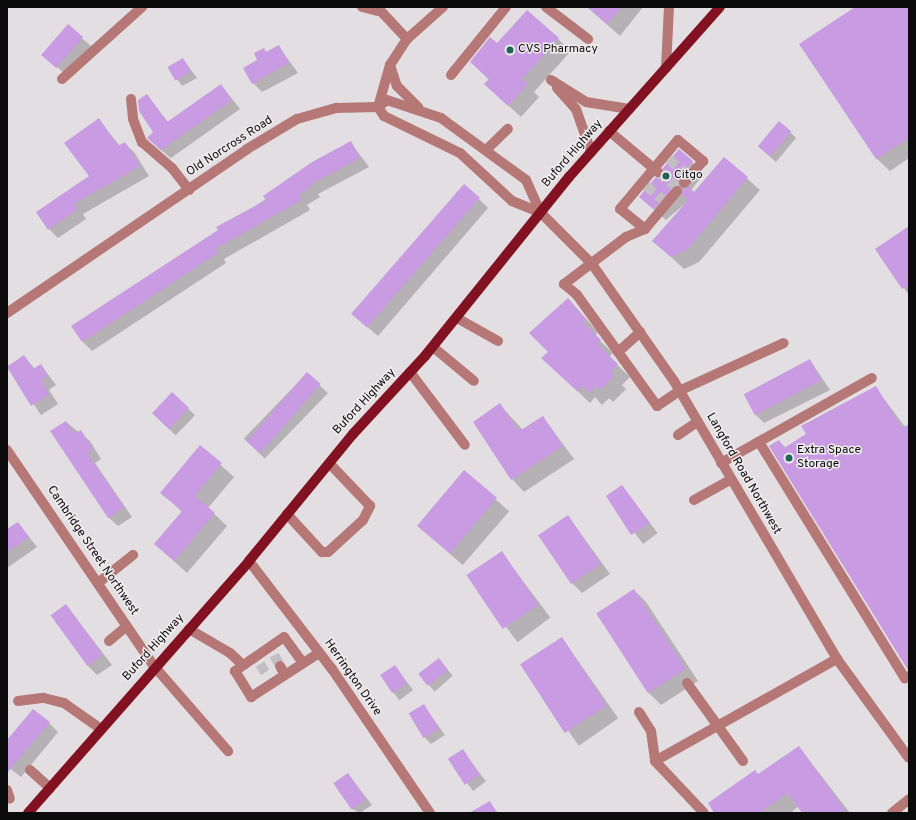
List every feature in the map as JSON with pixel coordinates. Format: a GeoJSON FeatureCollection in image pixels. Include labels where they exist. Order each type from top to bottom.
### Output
{"type":"FeatureCollection","features":[{"type":"Feature","properties":{"kind":"main road","name":"Buford Highway"},"geometry":{"type":"LineString","coordinates":[[28,813],[154,666],[249,561],[329,463],[433,347],[591,152],[720,7]]}},
{"type":"Feature","properties":{"kind":"street"},"geometry":{"type":"LineString","coordinates":[[62,79],[142,7]]}},
{"type":"Feature","properties":{"kind":"street"},"geometry":{"type":"LineString","coordinates":[[362,7],[378,9],[407,39]]}},
{"type":"Feature","properties":{"kind":"street"},"geometry":{"type":"LineString","coordinates":[[378,107],[390,65],[407,39],[443,7]]}},
{"type":"Feature","properties":{"kind":"street"},"geometry":{"type":"LineString","coordinates":[[546,7],[588,39]]}},
{"type":"Feature","properties":{"kind":"street"},"geometry":{"type":"LineString","coordinates":[[666,68],[669,7]]}},
{"type":"Feature","properties":{"kind":"street"},"geometry":{"type":"LineString","coordinates":[[451,74],[503,8]]}},
{"type":"Feature","properties":{"kind":"street"},"geometry":{"type":"LineString","coordinates":[[390,65],[397,86],[411,103],[428,112]]}},
{"type":"Feature","properties":{"kind":"street"},"geometry":{"type":"LineString","coordinates":[[591,152],[576,108],[551,80],[586,102],[629,109]]}},
{"type":"Feature","properties":{"kind":"street"},"geometry":{"type":"LineString","coordinates":[[131,99],[142,142],[172,168],[189,190]]}},
{"type":"Feature","properties":{"kind":"street","name":"Langford Road Northwest"},"geometry":{"type":"LineString","coordinates":[[541,213],[512,201],[460,153],[384,116],[378,107],[387,100],[428,112],[487,149],[526,180],[541,213],[592,264],[640,332],[679,391],[730,480],[837,658],[909,758]]}},
{"type":"Feature","properties":{"kind":"street","name":"Old Norcross Road"},"geometry":{"type":"LineString","coordinates":[[7,313],[297,119],[336,108],[378,107]]}},
{"type":"Feature","properties":{"kind":"street"},"geometry":{"type":"LineString","coordinates":[[487,149],[508,128]]}},
{"type":"Feature","properties":{"kind":"street"},"geometry":{"type":"LineString","coordinates":[[610,131],[656,170]]}},
{"type":"Feature","properties":{"kind":"street"},"geometry":{"type":"LineString","coordinates":[[645,229],[620,209],[667,158],[678,140],[703,161],[686,177]]}},
{"type":"Feature","properties":{"kind":"street"},"geometry":{"type":"LineString","coordinates":[[677,191],[665,201],[645,229],[626,237],[564,284],[577,295],[657,406],[679,391],[784,343]]}},
{"type":"Feature","properties":{"kind":"street"},"geometry":{"type":"LineString","coordinates":[[457,318],[498,341]]}},
{"type":"Feature","properties":{"kind":"street"},"geometry":{"type":"LineString","coordinates":[[618,352],[640,332]]}},
{"type":"Feature","properties":{"kind":"street"},"geometry":{"type":"LineString","coordinates":[[433,347],[474,381]]}},
{"type":"Feature","properties":{"kind":"street"},"geometry":{"type":"LineString","coordinates":[[410,372],[465,445]]}},
{"type":"Feature","properties":{"kind":"street"},"geometry":{"type":"LineString","coordinates":[[721,463],[872,378]]}},
{"type":"Feature","properties":{"kind":"street"},"geometry":{"type":"LineString","coordinates":[[678,435],[697,422]]}},
{"type":"Feature","properties":{"kind":"street"},"geometry":{"type":"LineString","coordinates":[[759,442],[905,678],[909,676]]}},
{"type":"Feature","properties":{"kind":"street","name":"Cambridge Street Northwest"},"geometry":{"type":"LineString","coordinates":[[7,450],[11,463],[98,583],[154,666],[228,751]]}},
{"type":"Feature","properties":{"kind":"street"},"geometry":{"type":"LineString","coordinates":[[287,514],[322,552],[328,552],[363,520],[370,506],[329,463]]}},
{"type":"Feature","properties":{"kind":"street"},"geometry":{"type":"LineString","coordinates":[[694,500],[730,480]]}},
{"type":"Feature","properties":{"kind":"street"},"geometry":{"type":"LineString","coordinates":[[98,583],[133,555]]}},
{"type":"Feature","properties":{"kind":"street","name":"Herrington Drive"},"geometry":{"type":"LineString","coordinates":[[249,561],[319,653],[430,813]]}},
{"type":"Feature","properties":{"kind":"street"},"geometry":{"type":"LineString","coordinates":[[109,640],[127,626]]}},
{"type":"Feature","properties":{"kind":"street"},"geometry":{"type":"LineString","coordinates":[[189,629],[243,665]]}},
{"type":"Feature","properties":{"kind":"street"},"geometry":{"type":"LineString","coordinates":[[303,663],[284,637],[272,651],[257,661],[243,665],[235,671],[251,697],[269,680],[283,670],[303,663],[319,653]]}},
{"type":"Feature","properties":{"kind":"street"},"geometry":{"type":"LineString","coordinates":[[655,761],[837,658]]}},
{"type":"Feature","properties":{"kind":"street"},"geometry":{"type":"LineString","coordinates":[[687,683],[743,760]]}},
{"type":"Feature","properties":{"kind":"street"},"geometry":{"type":"LineString","coordinates":[[18,701],[44,698],[64,703],[101,729]]}},
{"type":"Feature","properties":{"kind":"street"},"geometry":{"type":"LineString","coordinates":[[639,712],[651,731],[655,761],[704,813]]}},
{"type":"Feature","properties":{"kind":"street"},"geometry":{"type":"LineString","coordinates":[[30,770],[50,788]]}},
{"type":"Feature","properties":{"kind":"street"},"geometry":{"type":"LineString","coordinates":[[892,813],[909,799]]}},
{"type":"Feature","properties":{"kind":"building"},"geometry":{"type":"Polygon","coordinates":[[[587,7],[622,7],[607,24],[587,7]]]}},
{"type":"Feature","properties":{"kind":"building"},"geometry":{"type":"Polygon","coordinates":[[[855,7],[909,7],[909,138],[876,159],[799,44],[855,7]]]}},
{"type":"Feature","properties":{"kind":"building","name":"CVS Pharmacy"},"geometry":{"type":"Polygon","coordinates":[[[527,10],[559,38],[522,79],[528,84],[508,106],[484,84],[489,79],[470,62],[490,37],[497,43],[527,10]]]}},
{"type":"Feature","properties":{"kind":"building"},"geometry":{"type":"Polygon","coordinates":[[[68,24],[83,37],[56,68],[41,55],[68,24]]]}},
{"type":"Feature","properties":{"kind":"building"},"geometry":{"type":"Polygon","coordinates":[[[279,45],[289,63],[252,84],[243,68],[257,60],[254,53],[264,48],[266,52],[279,45]]]}},
{"type":"Feature","properties":{"kind":"building"},"geometry":{"type":"Polygon","coordinates":[[[183,58],[191,72],[175,81],[167,67],[183,58]]]}},
{"type":"Feature","properties":{"kind":"building"},"geometry":{"type":"Polygon","coordinates":[[[221,84],[232,100],[161,150],[147,138],[153,132],[139,111],[138,100],[147,94],[167,122],[221,84]]]}},
{"type":"Feature","properties":{"kind":"building"},"geometry":{"type":"Polygon","coordinates":[[[99,118],[118,146],[125,142],[140,166],[74,204],[78,209],[48,230],[36,212],[89,176],[64,143],[99,118]]]}},
{"type":"Feature","properties":{"kind":"building"},"geometry":{"type":"Polygon","coordinates":[[[779,121],[791,131],[770,157],[758,146],[779,121]]]}},
{"type":"Feature","properties":{"kind":"building"},"geometry":{"type":"Polygon","coordinates":[[[351,141],[360,158],[310,185],[311,187],[299,195],[302,200],[215,249],[218,253],[82,342],[71,326],[218,230],[216,227],[266,200],[263,196],[312,162],[351,141]]]}},
{"type":"Feature","properties":{"kind":"building"},"geometry":{"type":"Polygon","coordinates":[[[679,149],[693,161],[678,178],[678,185],[653,209],[639,197],[655,178],[663,176],[663,168],[679,149]]]}},
{"type":"Feature","properties":{"kind":"building"},"geometry":{"type":"Polygon","coordinates":[[[724,157],[748,177],[687,250],[671,257],[652,241],[688,200],[682,195],[683,189],[689,187],[694,192],[724,157]]]}},
{"type":"Feature","properties":{"kind":"building"},"geometry":{"type":"Polygon","coordinates":[[[464,184],[480,198],[367,328],[351,314],[464,184]]]}},
{"type":"Feature","properties":{"kind":"building"},"geometry":{"type":"Polygon","coordinates":[[[909,226],[909,285],[902,289],[875,249],[909,226]]]}},
{"type":"Feature","properties":{"kind":"building"},"geometry":{"type":"Polygon","coordinates":[[[568,298],[586,319],[583,323],[601,340],[597,344],[618,364],[611,372],[614,376],[600,390],[596,386],[589,393],[582,386],[577,391],[541,358],[548,352],[529,333],[568,298]]]}},
{"type":"Feature","properties":{"kind":"building"},"geometry":{"type":"Polygon","coordinates":[[[24,355],[33,369],[41,364],[48,376],[41,380],[49,395],[31,406],[7,367],[24,355]]]}},
{"type":"Feature","properties":{"kind":"building"},"geometry":{"type":"Polygon","coordinates":[[[810,359],[821,380],[755,415],[744,394],[810,359]]]}},
{"type":"Feature","properties":{"kind":"building"},"geometry":{"type":"Polygon","coordinates":[[[307,372],[321,384],[260,453],[247,441],[307,372]]]}},
{"type":"Feature","properties":{"kind":"building"},"geometry":{"type":"Polygon","coordinates":[[[876,386],[902,428],[909,424],[908,670],[769,446],[779,440],[784,448],[806,434],[801,426],[876,386]]]}},
{"type":"Feature","properties":{"kind":"building"},"geometry":{"type":"Polygon","coordinates":[[[172,392],[189,408],[169,429],[152,413],[172,392]]]}},
{"type":"Feature","properties":{"kind":"building"},"geometry":{"type":"Polygon","coordinates":[[[500,403],[517,429],[521,430],[543,416],[563,446],[511,480],[473,422],[500,403]]]}},
{"type":"Feature","properties":{"kind":"building"},"geometry":{"type":"Polygon","coordinates":[[[66,421],[74,434],[81,430],[93,449],[87,453],[124,507],[108,518],[50,431],[66,421]]]}},
{"type":"Feature","properties":{"kind":"building"},"geometry":{"type":"Polygon","coordinates":[[[200,445],[222,463],[195,496],[215,513],[174,561],[154,544],[182,511],[160,493],[200,445]]]}},
{"type":"Feature","properties":{"kind":"building"},"geometry":{"type":"Polygon","coordinates":[[[464,470],[497,498],[450,554],[417,526],[464,470]]]}},
{"type":"Feature","properties":{"kind":"building"},"geometry":{"type":"Polygon","coordinates":[[[622,485],[650,523],[631,535],[606,496],[622,485]]]}},
{"type":"Feature","properties":{"kind":"building"},"geometry":{"type":"Polygon","coordinates":[[[568,515],[601,564],[571,584],[538,535],[568,515]]]}},
{"type":"Feature","properties":{"kind":"building"},"geometry":{"type":"Polygon","coordinates":[[[18,522],[29,537],[7,552],[7,529],[18,522]]]}},
{"type":"Feature","properties":{"kind":"building"},"geometry":{"type":"Polygon","coordinates":[[[502,551],[538,605],[503,629],[466,575],[502,551]]]}},
{"type":"Feature","properties":{"kind":"building"},"geometry":{"type":"Polygon","coordinates":[[[634,589],[686,669],[648,693],[596,614],[634,589]]]}},
{"type":"Feature","properties":{"kind":"building"},"geometry":{"type":"Polygon","coordinates":[[[66,604],[103,655],[88,666],[51,615],[66,604]]]}},
{"type":"Feature","properties":{"kind":"building"},"geometry":{"type":"Polygon","coordinates":[[[562,637],[607,706],[565,733],[520,664],[562,637]]]}},
{"type":"Feature","properties":{"kind":"building"},"geometry":{"type":"Polygon","coordinates":[[[439,658],[448,670],[427,686],[418,674],[439,658]]]}},
{"type":"Feature","properties":{"kind":"building"},"geometry":{"type":"Polygon","coordinates":[[[395,665],[407,683],[392,693],[380,675],[395,665]]]}},
{"type":"Feature","properties":{"kind":"building"},"geometry":{"type":"Polygon","coordinates":[[[424,704],[439,729],[424,738],[409,713],[424,704]]]}},
{"type":"Feature","properties":{"kind":"building"},"geometry":{"type":"Polygon","coordinates":[[[33,709],[50,722],[7,773],[7,740],[33,709]]]}},
{"type":"Feature","properties":{"kind":"building"},"geometry":{"type":"Polygon","coordinates":[[[799,746],[847,813],[802,813],[788,793],[760,813],[714,813],[708,803],[755,770],[758,774],[799,746]]]}},
{"type":"Feature","properties":{"kind":"building"},"geometry":{"type":"Polygon","coordinates":[[[463,749],[480,775],[465,785],[448,759],[463,749]]]}},
{"type":"Feature","properties":{"kind":"building"},"geometry":{"type":"Polygon","coordinates":[[[348,773],[366,799],[352,810],[333,783],[348,773]]]}},
{"type":"Feature","properties":{"kind":"building"},"geometry":{"type":"Polygon","coordinates":[[[490,801],[497,813],[469,813],[490,801]]]}},
{"type":"Feature","properties":{"kind":"tunnel"},"geometry":{"type":"LineString","coordinates":[[669,159],[684,172]]}},
{"type":"Feature","properties":{"kind":"tunnel"},"geometry":{"type":"LineString","coordinates":[[658,172],[679,189]]}},
{"type":"Feature","properties":{"kind":"tunnel"},"geometry":{"type":"LineString","coordinates":[[646,186],[662,199]]}},
{"type":"Feature","properties":{"kind":"tunnel"},"geometry":{"type":"LineString","coordinates":[[274,655],[280,666]]}},
{"type":"Feature","properties":{"kind":"tunnel"},"geometry":{"type":"LineString","coordinates":[[260,664],[267,675]]}},
{"type":"Feature","properties":{"kind":"place","name":"CVS Pharmacy"},"geometry":{"type":"Point","coordinates":[510,50]}},
{"type":"Feature","properties":{"kind":"place","name":"Citgo"},"geometry":{"type":"Point","coordinates":[666,176]}},
{"type":"Feature","properties":{"kind":"place","name":"Extra Space Storage"},"geometry":{"type":"Point","coordinates":[789,458]}}]}
